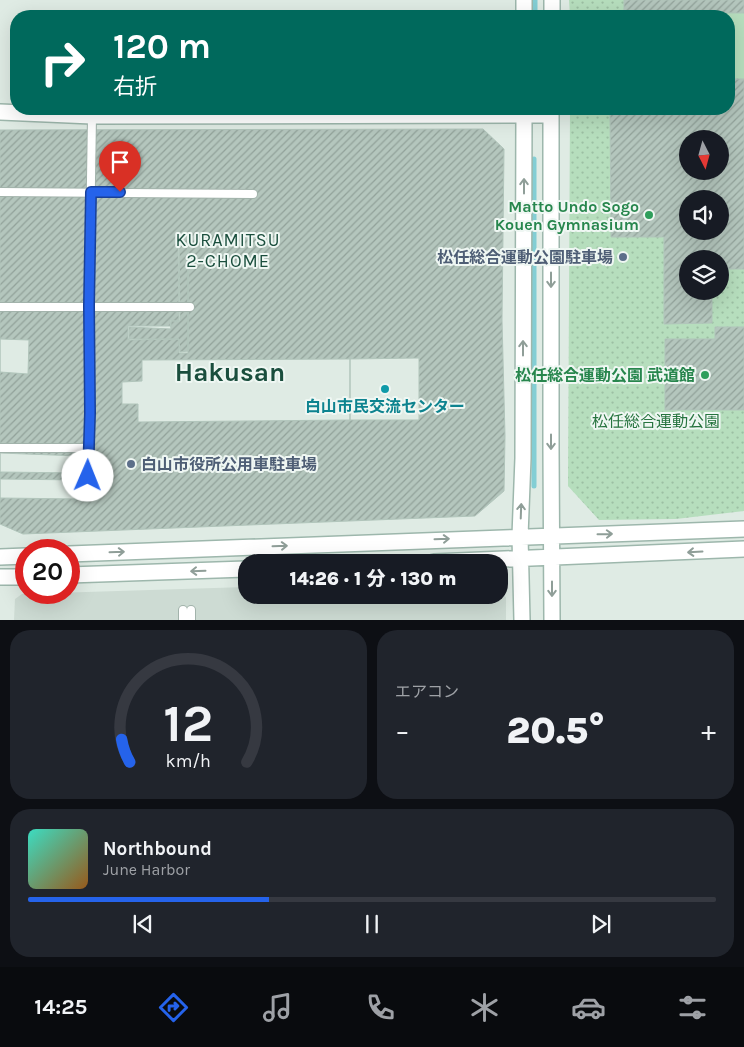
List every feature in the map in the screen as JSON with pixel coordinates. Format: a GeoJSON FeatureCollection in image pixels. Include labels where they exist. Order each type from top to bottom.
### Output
{"type":"FeatureCollection","features":[{"type":"Feature","properties":{"kind":"street"},"geometry":{"type":"LineString","coordinates":[[69,115],[343,115]]}},
{"type":"Feature","properties":{"kind":"street"},"geometry":{"type":"LineString","coordinates":[[522,620],[520,536],[523,458],[524,115]]}},
{"type":"Feature","properties":{"kind":"street"},"geometry":{"type":"LineString","coordinates":[[551,115],[550,430],[552,620]]}},
{"type":"Feature","properties":{"kind":"street"},"geometry":{"type":"LineString","coordinates":[[80,554],[744,529]]}},
{"type":"Feature","properties":{"kind":"street"},"geometry":{"type":"LineString","coordinates":[[508,560],[744,549]]}},
{"type":"Feature","properties":{"kind":"street"},"geometry":{"type":"LineString","coordinates":[[0,557],[15,556]]}},
{"type":"Feature","properties":{"kind":"street"},"geometry":{"type":"LineString","coordinates":[[80,575],[238,569]]}},
{"type":"Feature","properties":{"kind":"street"},"geometry":{"type":"LineString","coordinates":[[0,578],[15,577]]}},
{"type":"Feature","properties":{"kind":"lane"},"geometry":{"type":"LineString","coordinates":[[88,476],[92,116]]}},
{"type":"Feature","properties":{"kind":"lane"},"geometry":{"type":"LineString","coordinates":[[0,192],[253,194]]}},
{"type":"Feature","properties":{"kind":"lane"},"geometry":{"type":"LineString","coordinates":[[0,307],[190,307]]}},
{"type":"Feature","properties":{"kind":"lane"},"geometry":{"type":"LineString","coordinates":[[0,448],[88,448]]}},
{"type":"Feature","properties":{"kind":"lane"},"geometry":{"type":"LineString","coordinates":[[184,620],[187,610],[191,620]]}},
{"type":"Feature","properties":{"kind":"shaded area"},"geometry":{"type":"Polygon","coordinates":[[[238,587],[238,604],[506,604],[506,620],[14,620],[15,599],[15,604],[80,604],[80,592],[238,587]]]}},
{"type":"Feature","properties":{"kind":"green space","name":"松任総合運動公園"},"geometry":{"type":"Polygon","coordinates":[[[569,0],[744,0],[744,511],[676,519],[599,520],[568,486],[570,115],[735,115],[735,10],[570,10],[569,0]]]}},
{"type":"Feature","properties":{"kind":"green space"},"geometry":{"type":"Polygon","coordinates":[[[735,13],[744,13],[744,78],[735,78],[735,13]]]}},
{"type":"Feature","properties":{"kind":"building"},"geometry":{"type":"Polygon","coordinates":[[[624,0],[744,0],[744,13],[735,13],[735,10],[624,10],[624,0]]]}},
{"type":"Feature","properties":{"kind":"building","name":"Matto Undo Sogo Kouen Gymnasium"},"geometry":{"type":"Polygon","coordinates":[[[735,79],[744,79],[744,269],[729,269],[729,250],[679,250],[679,300],[712,300],[712,323],[664,324],[664,237],[611,237],[610,115],[735,115],[735,79]]]}},
{"type":"Feature","properties":{"kind":"building"},"geometry":{"type":"Polygon","coordinates":[[[483,129],[504,149],[502,320],[505,436],[504,491],[475,516],[23,534],[0,524],[0,130],[483,129]]]}},
{"type":"Feature","properties":{"kind":"building"},"geometry":{"type":"Polygon","coordinates":[[[179,234],[188,234],[188,353],[179,353],[179,339],[128,339],[128,326],[171,326],[171,321],[180,321],[179,234]]]}},
{"type":"Feature","properties":{"kind":"building"},"geometry":{"type":"Polygon","coordinates":[[[188,234],[188,351],[180,352],[179,339],[129,340],[129,327],[171,329],[170,320],[179,322],[178,235],[188,234]]]}},
{"type":"Feature","properties":{"kind":"building","name":"松任総合運動公園 武道館"},"geometry":{"type":"Polygon","coordinates":[[[715,327],[744,327],[744,410],[665,410],[665,339],[715,339],[715,327]]]}},
{"type":"Feature","properties":{"kind":"building"},"geometry":{"type":"Polygon","coordinates":[[[0,339],[29,340],[28,374],[0,372],[0,339]]]}},
{"type":"Feature","properties":{"kind":"building","name":"白山市民交流センター"},"geometry":{"type":"Polygon","coordinates":[[[419,358],[419,420],[350,420],[350,359],[419,358]]]}},
{"type":"Feature","properties":{"kind":"building"},"geometry":{"type":"Polygon","coordinates":[[[350,359],[350,420],[138,422],[138,404],[122,404],[122,382],[142,381],[142,360],[350,359]]]}},
{"type":"Feature","properties":{"kind":"building"},"geometry":{"type":"Polygon","coordinates":[[[0,453],[79,456],[79,473],[0,472],[0,453]]]}},
{"type":"Feature","properties":{"kind":"building"},"geometry":{"type":"Polygon","coordinates":[[[0,479],[80,480],[80,499],[0,498],[0,479]]]}},
{"type":"Feature","properties":{"kind":"waterway"},"geometry":{"type":"LineString","coordinates":[[535,0],[535,10]]}},
{"type":"Feature","properties":{"kind":"waterway"},"geometry":{"type":"LineString","coordinates":[[534,159],[534,486]]}},
{"type":"Feature","properties":{"kind":"place","name":"Matto Undo Sogo Kouen Gymnasium"},"geometry":{"type":"Point","coordinates":[649,215]}},
{"type":"Feature","properties":{"kind":"place","name":"松任総合運動公園駐車場"},"geometry":{"type":"Point","coordinates":[623,257]}},
{"type":"Feature","properties":{"kind":"place","name":"松任総合運動公園 武道館"},"geometry":{"type":"Point","coordinates":[705,375]}},
{"type":"Feature","properties":{"kind":"place","name":"白山市民交流センター"},"geometry":{"type":"Point","coordinates":[385,389]}},
{"type":"Feature","properties":{"kind":"place","name":"白山市役所公用車駐車場"},"geometry":{"type":"Point","coordinates":[131,464]}},
{"type":"Feature","properties":{"kind":"district","name":"KURAMITSU 2-CHOME"},"geometry":{"type":"Point","coordinates":[228,250]}},
{"type":"Feature","properties":{"kind":"district","name":"Hakusan"},"geometry":{"type":"Point","coordinates":[230,372]}},
{"type":"Feature","properties":{"kind":"route"},"geometry":{"type":"LineString","coordinates":[[88,476],[91,192],[120,192]]}}]}
